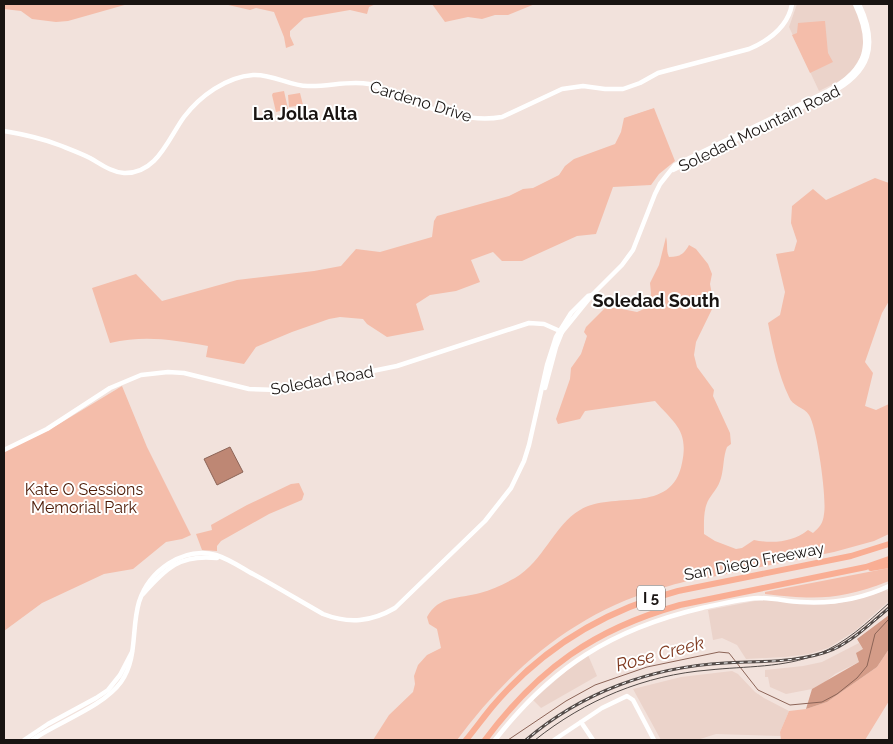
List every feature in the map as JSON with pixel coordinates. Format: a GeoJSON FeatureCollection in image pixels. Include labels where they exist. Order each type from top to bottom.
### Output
{"type":"FeatureCollection","features":[{"type":"Feature","properties":{"kind":"highway","name":"San Diego Freeway"},"geometry":{"type":"LineString","coordinates":[[466,740],[493,706],[539,660],[568,638],[621,609],[653,597],[851,556],[889,544]]}},
{"type":"Feature","properties":{"kind":"highway","name":"San Diego Freeway"},"geometry":{"type":"LineString","coordinates":[[485,740],[506,712],[543,676],[575,651],[608,632],[642,617],[680,605],[866,567],[889,559]]}},
{"type":"Feature","properties":{"kind":"highway"},"geometry":{"type":"LineString","coordinates":[[849,570],[878,568],[889,564]]}},
{"type":"Feature","properties":{"kind":"street","name":"Cardeno Drive"},"geometry":{"type":"LineString","coordinates":[[4,131],[58,144],[110,170],[133,172],[140,170],[155,160],[184,117],[196,104],[226,82],[251,75],[266,75],[308,86],[368,84],[403,99],[452,114],[471,118],[502,117],[562,89],[583,86],[622,89],[640,83],[658,73],[749,48],[776,33],[784,24],[792,4]]}},
{"type":"Feature","properties":{"kind":"street","name":"Soledad Mountain Road"},"geometry":{"type":"LineString","coordinates":[[32,740],[111,693],[120,684],[131,662],[138,610],[143,589],[150,579],[168,564],[192,554],[217,555],[332,617],[358,621],[382,615],[402,602],[493,512],[516,478],[535,422],[551,351],[571,313],[622,265],[633,250],[660,184],[675,165],[681,161],[828,91],[849,78],[862,59],[866,41],[865,27],[855,4]]}},
{"type":"Feature","properties":{"kind":"street","name":"Soledad Mountain Road"},"geometry":{"type":"LineString","coordinates":[[672,171],[829,94],[851,81],[863,66],[869,48],[868,26],[860,4]]}},
{"type":"Feature","properties":{"kind":"street","name":"Soledad Road"},"geometry":{"type":"LineString","coordinates":[[4,450],[47,429],[110,388],[141,375],[168,372],[249,389],[279,390],[397,366],[529,323],[544,324],[561,331]]}},
{"type":"Feature","properties":{"kind":"street"},"geometry":{"type":"LineString","coordinates":[[142,595],[164,571],[179,562],[201,557],[228,560]]}},
{"type":"Feature","properties":{"kind":"street"},"geometry":{"type":"LineString","coordinates":[[495,740],[529,700],[567,667],[583,655],[643,625],[681,613],[747,600],[775,598],[810,602],[842,601],[860,597],[889,586]]}},
{"type":"Feature","properties":{"kind":"street","name":"Soledad Mountain Road"},"geometry":{"type":"LineString","coordinates":[[24,740],[108,690],[120,675],[132,652]]}},
{"type":"Feature","properties":{"kind":"street"},"geometry":{"type":"LineString","coordinates":[[554,740],[613,702],[627,696],[633,700],[654,740]]}},
{"type":"Feature","properties":{"kind":"street"},"geometry":{"type":"LineString","coordinates":[[581,722],[593,740]]}},
{"type":"Feature","properties":{"kind":"shaded area"},"geometry":{"type":"Polygon","coordinates":[[[797,4],[854,4],[865,33],[861,56],[850,74],[819,91],[789,27],[797,4]]]}},
{"type":"Feature","properties":{"kind":"shaded area"},"geometry":{"type":"Polygon","coordinates":[[[230,447],[243,472],[217,485],[204,459],[230,447]]]}},
{"type":"Feature","properties":{"kind":"shaded area"},"geometry":{"type":"Polygon","coordinates":[[[887,590],[889,601],[855,631],[828,648],[809,654],[746,659],[737,645],[722,638],[713,640],[708,610],[760,600],[834,604],[887,590]]]}},
{"type":"Feature","properties":{"kind":"shaded area"},"geometry":{"type":"Polygon","coordinates":[[[889,615],[889,649],[877,667],[827,702],[806,709],[812,689],[859,662],[856,653],[863,649],[857,639],[889,615]]]}},
{"type":"Feature","properties":{"kind":"shaded area"},"geometry":{"type":"Polygon","coordinates":[[[859,643],[863,649],[859,662],[835,674],[812,689],[786,694],[770,687],[768,677],[765,677],[765,670],[822,662],[859,643]]]}},
{"type":"Feature","properties":{"kind":"shaded area"},"geometry":{"type":"Polygon","coordinates":[[[588,655],[597,676],[541,708],[533,700],[571,667],[588,655]]]}},
{"type":"Feature","properties":{"kind":"shaded area"},"geometry":{"type":"Polygon","coordinates":[[[732,671],[738,674],[755,692],[789,711],[780,732],[781,736],[716,734],[697,740],[661,740],[633,689],[681,677],[732,671]]]}},
{"type":"Feature","properties":{"kind":"green space"},"geometry":{"type":"Polygon","coordinates":[[[4,4],[128,4],[68,21],[56,22],[32,19],[21,11],[4,9],[4,4]]]}},
{"type":"Feature","properties":{"kind":"green space"},"geometry":{"type":"Polygon","coordinates":[[[224,4],[376,4],[369,7],[367,14],[350,10],[304,18],[290,31],[294,45],[286,48],[284,37],[274,12],[256,8],[250,10],[224,4]]]}},
{"type":"Feature","properties":{"kind":"green space"},"geometry":{"type":"Polygon","coordinates":[[[432,4],[535,4],[508,15],[495,15],[482,19],[468,17],[445,22],[432,4]]]}},
{"type":"Feature","properties":{"kind":"green space"},"geometry":{"type":"Polygon","coordinates":[[[825,21],[828,53],[833,62],[810,73],[792,35],[797,33],[798,23],[825,21]]]}},
{"type":"Feature","properties":{"kind":"green space"},"geometry":{"type":"Polygon","coordinates":[[[284,91],[288,109],[276,112],[272,95],[273,93],[284,91]]]}},
{"type":"Feature","properties":{"kind":"green space"},"geometry":{"type":"Polygon","coordinates":[[[300,93],[303,105],[289,107],[288,95],[300,93]]]}},
{"type":"Feature","properties":{"kind":"green space"},"geometry":{"type":"Polygon","coordinates":[[[654,108],[675,161],[659,174],[651,185],[613,187],[596,234],[577,236],[522,261],[502,261],[493,252],[471,260],[480,282],[456,291],[430,295],[416,304],[424,330],[387,337],[367,324],[363,319],[340,317],[329,319],[256,347],[244,364],[206,357],[208,346],[183,342],[135,339],[110,343],[92,288],[136,274],[162,301],[237,280],[341,266],[356,249],[380,252],[432,237],[434,221],[437,216],[509,196],[523,189],[533,188],[559,175],[565,166],[574,159],[615,144],[621,132],[624,118],[654,108]]]}},
{"type":"Feature","properties":{"kind":"green space"},"geometry":{"type":"Polygon","coordinates":[[[875,178],[889,183],[889,301],[882,313],[865,362],[873,373],[865,406],[876,410],[889,404],[889,534],[874,541],[834,552],[685,582],[627,600],[598,613],[571,629],[545,648],[498,690],[457,740],[373,740],[389,715],[413,692],[414,676],[418,665],[427,655],[441,648],[437,629],[429,624],[427,617],[437,605],[450,599],[489,590],[515,578],[533,563],[563,525],[580,510],[593,504],[654,496],[666,490],[676,479],[684,452],[682,435],[674,422],[655,401],[585,411],[580,419],[558,424],[556,419],[570,379],[571,368],[581,354],[587,336],[584,332],[586,327],[605,308],[637,312],[650,304],[650,283],[659,265],[666,237],[669,257],[681,254],[689,245],[696,249],[708,264],[712,274],[710,284],[714,305],[696,342],[694,355],[697,367],[714,390],[713,396],[730,433],[731,444],[727,447],[720,481],[706,507],[704,534],[715,541],[736,549],[742,548],[754,540],[782,541],[796,537],[808,530],[813,533],[818,529],[823,520],[825,506],[821,463],[815,433],[809,415],[791,400],[785,388],[776,361],[768,323],[780,315],[785,292],[776,254],[794,251],[797,241],[791,223],[792,206],[813,189],[826,200],[875,178]]]}},
{"type":"Feature","properties":{"kind":"green space","name":"Kate O Sessions Memorial Park"},"geometry":{"type":"Polygon","coordinates":[[[122,386],[147,447],[191,535],[166,542],[133,569],[104,574],[42,603],[4,631],[4,452],[59,424],[122,386]]]}},
{"type":"Feature","properties":{"kind":"green space"},"geometry":{"type":"Polygon","coordinates":[[[299,483],[304,494],[302,500],[269,514],[221,541],[217,546],[217,551],[202,550],[196,534],[212,530],[211,525],[247,505],[291,484],[299,483]]]}},
{"type":"Feature","properties":{"kind":"green space"},"geometry":{"type":"Polygon","coordinates":[[[889,568],[889,581],[842,595],[814,598],[765,594],[765,592],[889,568]]]}},
{"type":"Feature","properties":{"kind":"green space"},"geometry":{"type":"Polygon","coordinates":[[[889,649],[889,701],[865,740],[781,740],[780,732],[789,711],[806,709],[827,702],[877,667],[889,649]]]}},
{"type":"Feature","properties":{"kind":"waterway","name":"Rose Creek"},"geometry":{"type":"LineString","coordinates":[[508,740],[566,701],[595,685],[647,667],[719,652],[729,653],[758,690],[790,705],[822,702],[837,694],[857,678],[867,666],[875,634],[889,619]]}},
{"type":"Feature","properties":{"kind":"tram line"},"geometry":{"type":"LineString","coordinates":[[535,740],[574,713],[595,702],[617,692],[662,677],[709,670],[765,666],[792,662],[818,654],[847,638],[889,603]]}},
{"type":"Feature","properties":{"kind":"railway"},"geometry":{"type":"LineString","coordinates":[[526,740],[570,708],[619,685],[645,676],[698,665],[794,659],[821,654],[849,640],[889,608]]}},
{"type":"Feature","properties":{"kind":"district","name":"La Jolla Alta"},"geometry":{"type":"Point","coordinates":[305,114]}},
{"type":"Feature","properties":{"kind":"district","name":"Soledad South"},"geometry":{"type":"Point","coordinates":[656,301]}}]}
